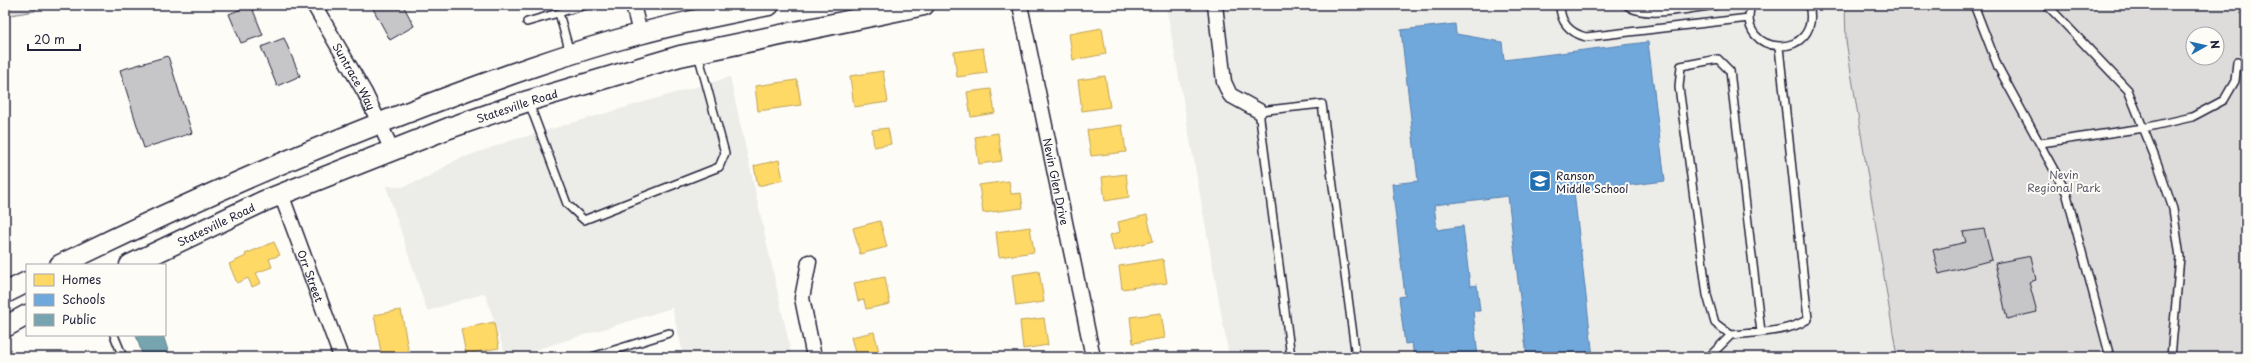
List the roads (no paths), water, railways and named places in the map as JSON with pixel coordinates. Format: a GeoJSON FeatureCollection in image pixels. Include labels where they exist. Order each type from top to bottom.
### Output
{"type":"FeatureCollection","features":[{"type":"Feature","properties":{"kind":"main road"},"geometry":{"type":"LineString","coordinates":[[62,264],[186,204],[379,123],[570,54],[640,33],[769,5]]}},
{"type":"Feature","properties":{"kind":"main road","name":"Statesville Road"},"geometry":{"type":"LineString","coordinates":[[132,264],[281,194],[392,150],[528,101],[698,52],[924,5]]}},
{"type":"Feature","properties":{"kind":"main road"},"geometry":{"type":"LineString","coordinates":[[5,293],[26,282]]}},
{"type":"Feature","properties":{"kind":"main road"},"geometry":{"type":"LineString","coordinates":[[5,326],[26,316]]}},
{"type":"Feature","properties":{"kind":"street","name":"Suntrace Way"},"geometry":{"type":"LineString","coordinates":[[314,5],[364,93],[392,150]]}},
{"type":"Feature","properties":{"kind":"street"},"geometry":{"type":"LineString","coordinates":[[633,5],[640,33]]}},
{"type":"Feature","properties":{"kind":"street","name":"Nevin Glen Drive"},"geometry":{"type":"LineString","coordinates":[[1020,5],[1092,357]]}},
{"type":"Feature","properties":{"kind":"street"},"geometry":{"type":"LineString","coordinates":[[1215,5],[1224,82],[1230,95],[1259,111]]}},
{"type":"Feature","properties":{"kind":"street","name":"Orr Street"},"geometry":{"type":"LineString","coordinates":[[281,194],[341,357]]}},
{"type":"Feature","properties":{"kind":"street"},"geometry":{"type":"LineString","coordinates":[[809,262],[802,298],[814,357]]}},
{"type":"Feature","properties":{"kind":"lane"},"geometry":{"type":"LineString","coordinates":[[527,22],[586,5]]}},
{"type":"Feature","properties":{"kind":"lane"},"geometry":{"type":"LineString","coordinates":[[1560,5],[1561,17],[1567,27],[1577,34],[1586,37],[1749,18]]}},
{"type":"Feature","properties":{"kind":"lane"},"geometry":{"type":"LineString","coordinates":[[1627,5],[1639,12],[1651,13],[1717,5]]}},
{"type":"Feature","properties":{"kind":"lane"},"geometry":{"type":"LineString","coordinates":[[1751,5],[1749,18],[1753,32],[1760,40],[1769,45],[1779,47],[1790,46],[1799,41],[1806,33],[1811,14],[1809,5]]}},
{"type":"Feature","properties":{"kind":"lane"},"geometry":{"type":"LineString","coordinates":[[1974,5],[1998,67],[2041,143],[2066,192],[2110,357]]}},
{"type":"Feature","properties":{"kind":"lane"},"geometry":{"type":"LineString","coordinates":[[2048,5],[2128,90],[2144,128],[2173,209],[2180,257],[2172,357]]}},
{"type":"Feature","properties":{"kind":"lane"},"geometry":{"type":"LineString","coordinates":[[560,13],[570,54]]}},
{"type":"Feature","properties":{"kind":"lane"},"geometry":{"type":"LineString","coordinates":[[1709,357],[1730,335],[1797,327],[1808,319],[1779,47]]}},
{"type":"Feature","properties":{"kind":"lane"},"geometry":{"type":"LineString","coordinates":[[528,101],[566,204],[584,220],[719,167],[725,153],[698,52]]}},
{"type":"Feature","properties":{"kind":"lane"},"geometry":{"type":"LineString","coordinates":[[1730,335],[1715,322],[1707,295],[1679,87],[1681,66],[1718,59],[1730,71],[1761,332]]}},
{"type":"Feature","properties":{"kind":"lane"},"geometry":{"type":"LineString","coordinates":[[2041,143],[2144,128],[2192,117],[2224,100],[2235,81],[2237,62]]}},
{"type":"Feature","properties":{"kind":"lane"},"geometry":{"type":"LineString","coordinates":[[1290,357],[1259,111],[1322,104],[1356,357]]}},
{"type":"Feature","properties":{"kind":"lane"},"geometry":{"type":"LineString","coordinates":[[592,357],[670,333]]}},
{"type":"Feature","properties":{"kind":"lane"},"geometry":{"type":"LineString","coordinates":[[114,336],[124,357]]}},
{"type":"Feature","properties":{"kind":"place","name":"Ranson Middle School"},"geometry":{"type":"Point","coordinates":[1540,181]}},
{"type":"Feature","properties":{"kind":"park label","name":"Nevin Regional Park"},"geometry":{"type":"Point","coordinates":[2064,180]}}]}
